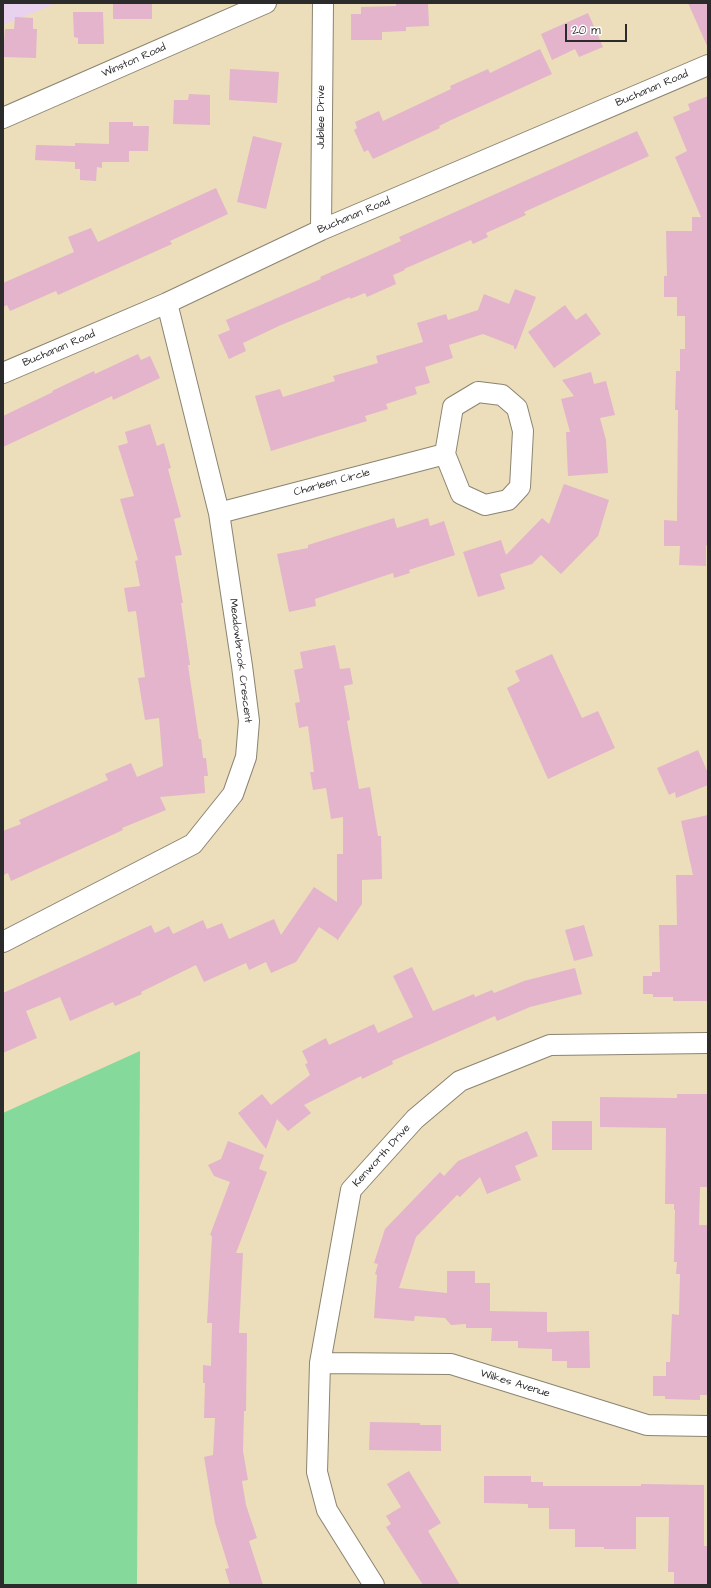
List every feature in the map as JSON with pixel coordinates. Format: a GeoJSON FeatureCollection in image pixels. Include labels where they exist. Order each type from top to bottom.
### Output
{"type":"FeatureCollection","features":[{"type":"Feature","properties":{"kind":"street","name":"Winston Road"},"geometry":{"type":"LineString","coordinates":[[3,118],[266,3]]}},
{"type":"Feature","properties":{"kind":"street","name":"Jubilee Drive"},"geometry":{"type":"LineString","coordinates":[[321,230],[323,3]]}},
{"type":"Feature","properties":{"kind":"street","name":"Buchanan Road"},"geometry":{"type":"LineString","coordinates":[[3,373],[167,303],[321,230],[708,65]]}},
{"type":"Feature","properties":{"kind":"street","name":"Meadowbrook Crescent"},"geometry":{"type":"LineString","coordinates":[[3,942],[193,844],[233,794],[246,757],[249,721],[219,512],[167,303]]}},
{"type":"Feature","properties":{"kind":"street"},"geometry":{"type":"LineString","coordinates":[[478,392],[502,395],[517,408],[523,431],[520,487],[508,500],[484,506],[461,494],[445,454],[453,407],[478,392]]}},
{"type":"Feature","properties":{"kind":"street","name":"Charleen Circle"},"geometry":{"type":"LineString","coordinates":[[219,512],[445,454]]}},
{"type":"Feature","properties":{"kind":"street","name":"Kenworth Drive"},"geometry":{"type":"LineString","coordinates":[[374,1585],[327,1510],[317,1472],[320,1363],[351,1190],[415,1119],[460,1081],[550,1045],[708,1043]]}},
{"type":"Feature","properties":{"kind":"street","name":"Wilkes Avenue"},"geometry":{"type":"LineString","coordinates":[[320,1363],[451,1364],[647,1426],[708,1426]]}},
{"type":"Feature","properties":{"kind":"shaded area"},"geometry":{"type":"Polygon","coordinates":[[[3,3],[57,3],[3,25],[3,3]]]}},
{"type":"Feature","properties":{"kind":"green space"},"geometry":{"type":"Polygon","coordinates":[[[140,1051],[137,1585],[3,1585],[3,1113],[140,1051]]]}},
{"type":"Feature","properties":{"kind":"building"},"geometry":{"type":"Polygon","coordinates":[[[113,3],[152,3],[152,19],[113,19],[113,3]]]}},
{"type":"Feature","properties":{"kind":"building"},"geometry":{"type":"Polygon","coordinates":[[[396,3],[428,3],[429,26],[406,27],[406,31],[382,32],[382,40],[351,40],[351,14],[361,14],[361,7],[396,6],[396,3]]]}},
{"type":"Feature","properties":{"kind":"building"},"geometry":{"type":"Polygon","coordinates":[[[688,3],[708,3],[708,48],[688,3]]]}},
{"type":"Feature","properties":{"kind":"building"},"geometry":{"type":"Polygon","coordinates":[[[73,12],[103,12],[104,44],[78,44],[78,38],[74,37],[73,12]]]}},
{"type":"Feature","properties":{"kind":"building"},"geometry":{"type":"Polygon","coordinates":[[[588,13],[603,47],[579,57],[575,49],[552,60],[541,34],[588,13]]]}},
{"type":"Feature","properties":{"kind":"building"},"geometry":{"type":"Polygon","coordinates":[[[15,17],[33,18],[33,29],[37,29],[36,58],[3,57],[5,29],[14,29],[15,17]]]}},
{"type":"Feature","properties":{"kind":"building"},"geometry":{"type":"Polygon","coordinates":[[[540,49],[552,74],[449,121],[439,126],[440,128],[373,159],[368,150],[364,152],[354,130],[357,128],[355,122],[379,111],[383,121],[451,89],[450,86],[488,69],[490,73],[540,49]]]}},
{"type":"Feature","properties":{"kind":"building"},"geometry":{"type":"Polygon","coordinates":[[[230,69],[279,72],[277,103],[229,100],[230,69]]]}},
{"type":"Feature","properties":{"kind":"building"},"geometry":{"type":"Polygon","coordinates":[[[189,94],[210,95],[210,125],[173,124],[174,100],[188,100],[189,94]]]}},
{"type":"Feature","properties":{"kind":"building"},"geometry":{"type":"Polygon","coordinates":[[[708,96],[708,546],[706,545],[706,566],[679,565],[680,546],[664,546],[664,520],[677,521],[678,410],[675,410],[676,371],[680,371],[680,349],[685,349],[685,316],[677,316],[677,297],[664,297],[664,276],[667,276],[666,231],[692,231],[692,217],[701,217],[675,157],[687,151],[673,117],[690,110],[688,104],[708,96]]]}},
{"type":"Feature","properties":{"kind":"building"},"geometry":{"type":"Polygon","coordinates":[[[109,122],[133,122],[133,126],[149,126],[148,151],[129,151],[129,162],[102,162],[102,168],[97,167],[96,181],[80,180],[80,169],[75,169],[75,162],[35,160],[36,145],[75,146],[75,143],[109,144],[109,122]]]}},
{"type":"Feature","properties":{"kind":"building"},"geometry":{"type":"Polygon","coordinates":[[[637,131],[649,156],[524,212],[526,215],[486,233],[488,237],[473,244],[471,240],[404,269],[405,270],[393,275],[396,284],[367,297],[365,293],[350,299],[350,297],[281,325],[243,343],[246,351],[229,359],[218,335],[230,330],[226,320],[321,279],[320,277],[401,241],[399,237],[637,131]]]}},
{"type":"Feature","properties":{"kind":"building"},"geometry":{"type":"Polygon","coordinates":[[[253,136],[282,143],[266,209],[237,202],[253,136]]]}},
{"type":"Feature","properties":{"kind":"building"},"geometry":{"type":"Polygon","coordinates":[[[216,188],[228,214],[170,241],[172,244],[58,295],[56,291],[10,311],[7,305],[3,307],[3,283],[74,252],[68,237],[91,228],[98,242],[216,188]]]}},
{"type":"Feature","properties":{"kind":"building"},"geometry":{"type":"Polygon","coordinates":[[[515,289],[536,297],[516,349],[514,349],[514,346],[483,334],[449,345],[453,358],[425,367],[430,383],[415,387],[417,394],[386,404],[388,409],[365,416],[367,421],[271,451],[255,396],[280,389],[283,397],[335,381],[333,376],[378,363],[376,356],[423,342],[417,323],[446,314],[448,320],[478,310],[484,294],[509,304],[515,289]]]}},
{"type":"Feature","properties":{"kind":"building"},"geometry":{"type":"Polygon","coordinates":[[[565,305],[576,320],[586,313],[601,334],[554,368],[528,332],[565,305]]]}},
{"type":"Feature","properties":{"kind":"building"},"geometry":{"type":"Polygon","coordinates":[[[138,354],[141,360],[150,356],[160,378],[113,400],[112,396],[3,447],[3,416],[94,371],[95,374],[138,354]]]}},
{"type":"Feature","properties":{"kind":"building"},"geometry":{"type":"Polygon","coordinates":[[[591,372],[594,384],[606,381],[615,415],[600,418],[606,440],[608,473],[568,476],[566,432],[570,432],[561,399],[574,396],[562,380],[591,372]]]}},
{"type":"Feature","properties":{"kind":"building"},"geometry":{"type":"Polygon","coordinates":[[[150,424],[157,446],[164,443],[171,468],[168,469],[181,517],[174,519],[182,555],[175,556],[183,603],[181,603],[190,665],[188,665],[199,739],[201,739],[203,758],[206,758],[208,776],[204,776],[205,793],[160,797],[166,810],[122,828],[123,830],[11,881],[8,873],[3,875],[3,831],[21,824],[19,820],[108,780],[105,774],[131,763],[137,777],[163,766],[159,718],[145,720],[138,678],[145,677],[136,611],[128,612],[124,588],[140,586],[135,561],[138,560],[120,499],[134,496],[118,446],[128,443],[125,432],[150,424]]]}},
{"type":"Feature","properties":{"kind":"building"},"geometry":{"type":"Polygon","coordinates":[[[564,484],[609,500],[598,536],[561,574],[541,555],[532,564],[500,574],[505,589],[478,597],[463,552],[501,540],[506,555],[542,518],[549,524],[564,484]]]}},
{"type":"Feature","properties":{"kind":"building"},"geometry":{"type":"Polygon","coordinates":[[[394,518],[397,528],[428,518],[430,526],[444,521],[455,555],[409,570],[410,573],[394,578],[393,573],[315,599],[316,606],[289,612],[277,554],[308,548],[308,545],[394,518]]]}},
{"type":"Feature","properties":{"kind":"building"},"geometry":{"type":"Polygon","coordinates":[[[335,645],[340,669],[350,668],[353,684],[344,686],[350,720],[347,721],[359,789],[370,787],[378,836],[381,836],[382,879],[362,880],[362,904],[337,941],[337,939],[319,927],[296,962],[271,973],[266,962],[249,970],[246,963],[204,982],[196,965],[141,992],[142,994],[115,1006],[113,1002],[70,1021],[60,997],[26,1011],[37,1038],[3,1053],[3,993],[151,925],[155,933],[169,926],[173,934],[203,920],[207,929],[222,923],[229,939],[274,919],[281,935],[314,887],[337,902],[337,854],[343,854],[343,817],[331,819],[326,788],[313,790],[310,772],[314,772],[308,726],[299,728],[295,703],[300,702],[294,670],[303,668],[300,652],[335,645]]]}},
{"type":"Feature","properties":{"kind":"building"},"geometry":{"type":"Polygon","coordinates":[[[552,654],[582,718],[598,711],[615,748],[548,779],[507,688],[520,681],[515,671],[552,654]]]}},
{"type":"Feature","properties":{"kind":"building"},"geometry":{"type":"Polygon","coordinates":[[[698,750],[708,773],[708,785],[676,798],[675,792],[669,795],[657,768],[698,750]]]}},
{"type":"Feature","properties":{"kind":"building"},"geometry":{"type":"Polygon","coordinates":[[[708,815],[708,1001],[673,1001],[673,997],[653,997],[653,994],[643,994],[643,976],[652,976],[652,972],[660,972],[659,925],[677,925],[676,875],[693,875],[681,821],[708,815]]]}},
{"type":"Feature","properties":{"kind":"building"},"geometry":{"type":"Polygon","coordinates":[[[584,925],[593,956],[574,961],[565,930],[584,925]]]}},
{"type":"Feature","properties":{"kind":"building"},"geometry":{"type":"Polygon","coordinates":[[[412,967],[433,1011],[474,994],[475,997],[492,990],[494,993],[524,981],[575,968],[582,994],[530,1007],[497,1021],[495,1016],[392,1061],[393,1064],[362,1079],[361,1076],[304,1105],[311,1113],[288,1131],[277,1119],[266,1149],[238,1113],[262,1094],[271,1105],[310,1075],[305,1064],[308,1063],[302,1051],[326,1038],[329,1045],[374,1024],[378,1033],[413,1017],[393,976],[412,967]]]}},
{"type":"Feature","properties":{"kind":"building"},"geometry":{"type":"Polygon","coordinates":[[[677,1094],[708,1094],[708,1187],[700,1187],[699,1225],[708,1225],[708,1395],[700,1395],[700,1400],[665,1399],[665,1396],[653,1396],[653,1376],[666,1376],[666,1362],[670,1362],[672,1314],[679,1315],[680,1274],[676,1274],[677,1262],[674,1262],[675,1210],[674,1204],[665,1204],[666,1128],[600,1127],[600,1097],[677,1098],[677,1094]]]}},
{"type":"Feature","properties":{"kind":"building"},"geometry":{"type":"Polygon","coordinates":[[[552,1121],[592,1121],[592,1150],[552,1150],[552,1121]]]}},
{"type":"Feature","properties":{"kind":"building"},"geometry":{"type":"Polygon","coordinates":[[[527,1131],[538,1156],[515,1166],[521,1180],[487,1194],[480,1177],[460,1197],[457,1195],[416,1237],[399,1288],[447,1293],[447,1271],[475,1271],[475,1283],[490,1283],[490,1311],[547,1312],[547,1332],[589,1331],[590,1368],[567,1368],[567,1361],[552,1361],[552,1349],[518,1348],[518,1341],[491,1341],[492,1328],[466,1328],[466,1324],[451,1325],[445,1318],[415,1316],[414,1321],[374,1318],[377,1275],[375,1274],[378,1264],[374,1263],[385,1229],[440,1172],[444,1176],[458,1161],[527,1131]]]}},
{"type":"Feature","properties":{"kind":"building"},"geometry":{"type":"Polygon","coordinates":[[[228,1141],[264,1155],[259,1169],[267,1172],[236,1253],[243,1253],[239,1333],[247,1333],[246,1411],[244,1411],[243,1451],[248,1480],[242,1481],[246,1505],[257,1538],[249,1541],[263,1585],[230,1585],[225,1569],[229,1568],[215,1523],[204,1457],[213,1455],[215,1418],[204,1418],[205,1383],[203,1383],[203,1365],[211,1366],[212,1323],[207,1323],[212,1236],[210,1235],[230,1182],[214,1176],[208,1165],[221,1159],[228,1141]]]}},
{"type":"Feature","properties":{"kind":"building"},"geometry":{"type":"Polygon","coordinates":[[[370,1422],[441,1425],[441,1451],[369,1450],[370,1422]]]}},
{"type":"Feature","properties":{"kind":"building"},"geometry":{"type":"Polygon","coordinates":[[[409,1471],[441,1523],[428,1531],[460,1585],[423,1585],[386,1527],[391,1524],[386,1516],[401,1507],[387,1484],[409,1471]]]}},
{"type":"Feature","properties":{"kind":"building"},"geometry":{"type":"Polygon","coordinates":[[[484,1476],[531,1476],[531,1482],[543,1482],[543,1486],[641,1486],[641,1484],[704,1485],[704,1546],[708,1546],[708,1585],[674,1585],[674,1572],[668,1572],[669,1517],[636,1517],[636,1549],[575,1547],[575,1529],[549,1529],[549,1508],[528,1508],[528,1504],[484,1503],[484,1476]]]}}]}
